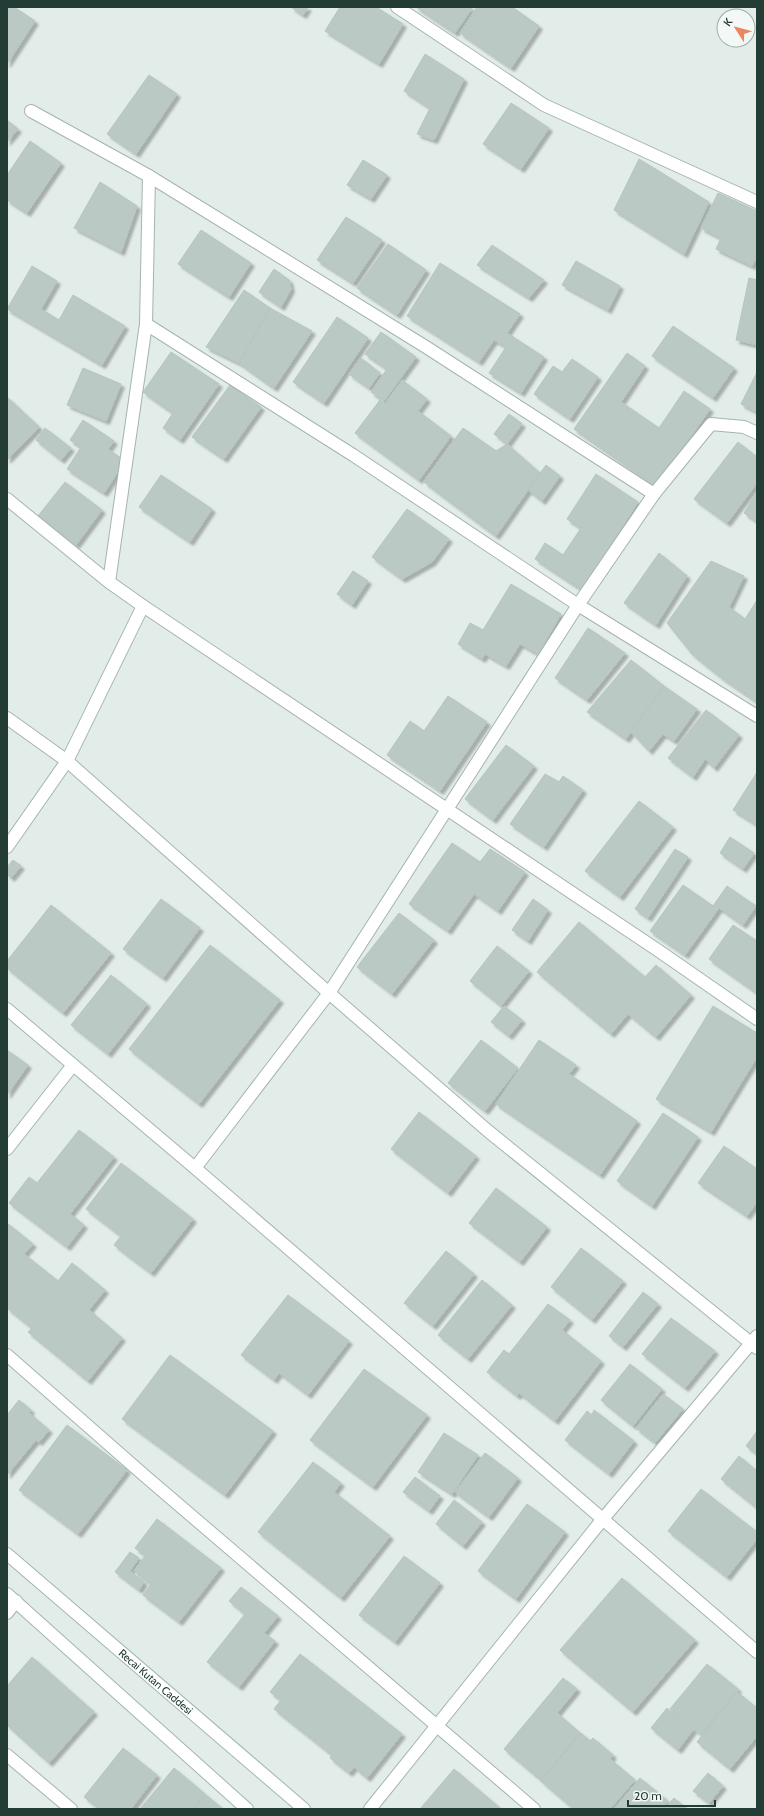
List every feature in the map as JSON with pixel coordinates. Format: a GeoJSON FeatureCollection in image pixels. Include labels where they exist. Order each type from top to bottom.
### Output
{"type":"FeatureCollection","features":[{"type":"Feature","properties":{"kind":"street"},"geometry":{"type":"LineString","coordinates":[[397,7],[544,106],[757,202]]}},
{"type":"Feature","properties":{"kind":"street"},"geometry":{"type":"LineString","coordinates":[[30,111],[149,176],[419,343],[654,494]]}},
{"type":"Feature","properties":{"kind":"street"},"geometry":{"type":"LineString","coordinates":[[109,582],[146,324],[149,176]]}},
{"type":"Feature","properties":{"kind":"street"},"geometry":{"type":"LineString","coordinates":[[146,324],[353,455],[578,605],[757,716]]}},
{"type":"Feature","properties":{"kind":"street"},"geometry":{"type":"LineString","coordinates":[[195,1168],[329,994],[578,605],[654,494],[711,424],[744,427],[757,434]]}},
{"type":"Feature","properties":{"kind":"street"},"geometry":{"type":"LineString","coordinates":[[7,500],[109,582],[143,606],[659,951],[757,1019]]}},
{"type":"Feature","properties":{"kind":"street"},"geometry":{"type":"LineString","coordinates":[[7,848],[67,761],[143,606]]}},
{"type":"Feature","properties":{"kind":"street"},"geometry":{"type":"LineString","coordinates":[[7,718],[67,761],[329,994],[488,1131],[755,1343],[602,1520],[438,1727],[370,1809]]}},
{"type":"Feature","properties":{"kind":"street"},"geometry":{"type":"LineString","coordinates":[[7,1009],[195,1168],[757,1652]]}},
{"type":"Feature","properties":{"kind":"street"},"geometry":{"type":"LineString","coordinates":[[7,1149],[73,1065]]}},
{"type":"Feature","properties":{"kind":"street"},"geometry":{"type":"LineString","coordinates":[[7,1355],[145,1476],[534,1809]]}},
{"type":"Feature","properties":{"kind":"street","name":"Recai Kutan Caddesi"},"geometry":{"type":"LineString","coordinates":[[7,1554],[304,1809]]}},
{"type":"Feature","properties":{"kind":"street"},"geometry":{"type":"LineString","coordinates":[[7,1613],[12,1598],[247,1809]]}},
{"type":"Feature","properties":{"kind":"street"},"geometry":{"type":"LineString","coordinates":[[7,1754],[71,1809]]}},
{"type":"Feature","properties":{"kind":"building"},"geometry":{"type":"Polygon","coordinates":[[[7,7],[14,7],[35,21],[7,64],[7,7]]]}},
{"type":"Feature","properties":{"kind":"building"},"geometry":{"type":"Polygon","coordinates":[[[291,7],[308,7],[303,15],[291,7]]]}},
{"type":"Feature","properties":{"kind":"building"},"geometry":{"type":"Polygon","coordinates":[[[340,7],[376,7],[403,24],[379,64],[325,31],[340,7]]]}},
{"type":"Feature","properties":{"kind":"building"},"geometry":{"type":"Polygon","coordinates":[[[416,7],[473,7],[455,33],[416,7]]]}},
{"type":"Feature","properties":{"kind":"building"},"geometry":{"type":"Polygon","coordinates":[[[477,7],[512,7],[539,26],[511,68],[460,33],[477,7]]]}},
{"type":"Feature","properties":{"kind":"building"},"geometry":{"type":"Polygon","coordinates":[[[425,54],[464,79],[434,140],[417,134],[430,108],[404,91],[425,54]]]}},
{"type":"Feature","properties":{"kind":"building"},"geometry":{"type":"Polygon","coordinates":[[[149,75],[177,94],[136,154],[107,134],[149,75]]]}},
{"type":"Feature","properties":{"kind":"building"},"geometry":{"type":"Polygon","coordinates":[[[511,103],[549,128],[521,169],[483,144],[511,103]]]}},
{"type":"Feature","properties":{"kind":"building"},"geometry":{"type":"Polygon","coordinates":[[[7,120],[18,129],[7,142],[7,120]]]}},
{"type":"Feature","properties":{"kind":"building"},"geometry":{"type":"Polygon","coordinates":[[[30,141],[61,163],[27,213],[7,200],[7,175],[30,141]]]}},
{"type":"Feature","properties":{"kind":"building"},"geometry":{"type":"Polygon","coordinates":[[[639,159],[709,202],[684,254],[614,210],[639,159]]]}},
{"type":"Feature","properties":{"kind":"building"},"geometry":{"type":"Polygon","coordinates":[[[363,160],[387,175],[371,199],[347,185],[363,160]]]}},
{"type":"Feature","properties":{"kind":"building"},"geometry":{"type":"Polygon","coordinates":[[[100,182],[137,206],[121,252],[74,228],[100,182]]]}},
{"type":"Feature","properties":{"kind":"building"},"geometry":{"type":"Polygon","coordinates":[[[718,193],[757,211],[757,256],[752,266],[716,249],[721,238],[701,228],[718,193]]]}},
{"type":"Feature","properties":{"kind":"building"},"geometry":{"type":"Polygon","coordinates":[[[346,217],[382,240],[353,283],[317,260],[346,217]]]}},
{"type":"Feature","properties":{"kind":"building"},"geometry":{"type":"Polygon","coordinates":[[[201,230],[251,263],[229,297],[178,264],[201,230]]]}},
{"type":"Feature","properties":{"kind":"building"},"geometry":{"type":"Polygon","coordinates":[[[388,244],[426,270],[397,315],[357,288],[388,244]]]}},
{"type":"Feature","properties":{"kind":"building"},"geometry":{"type":"Polygon","coordinates":[[[492,245],[544,280],[529,298],[477,265],[492,245]]]}},
{"type":"Feature","properties":{"kind":"building"},"geometry":{"type":"Polygon","coordinates":[[[576,261],[620,286],[608,310],[562,285],[576,261]]]}},
{"type":"Feature","properties":{"kind":"building"},"geometry":{"type":"Polygon","coordinates":[[[440,263],[520,314],[507,333],[544,357],[521,393],[489,373],[506,347],[494,340],[479,362],[407,316],[440,263]]]}},
{"type":"Feature","properties":{"kind":"building"},"geometry":{"type":"Polygon","coordinates":[[[32,266],[57,281],[41,309],[59,320],[73,295],[125,326],[102,365],[7,309],[32,266]]]}},
{"type":"Feature","properties":{"kind":"building"},"geometry":{"type":"Polygon","coordinates":[[[274,269],[289,280],[291,289],[281,307],[259,292],[274,269]]]}},
{"type":"Feature","properties":{"kind":"building"},"geometry":{"type":"Polygon","coordinates":[[[749,278],[757,280],[757,345],[736,340],[749,278]]]}},
{"type":"Feature","properties":{"kind":"building"},"geometry":{"type":"Polygon","coordinates":[[[244,290],[270,308],[239,363],[206,347],[244,290]]]}},
{"type":"Feature","properties":{"kind":"building"},"geometry":{"type":"Polygon","coordinates":[[[270,308],[312,331],[274,388],[239,363],[270,308]]]}},
{"type":"Feature","properties":{"kind":"building"},"geometry":{"type":"Polygon","coordinates":[[[337,317],[368,338],[324,403],[293,382],[337,317]]]}},
{"type":"Feature","properties":{"kind":"building"},"geometry":{"type":"Polygon","coordinates":[[[673,326],[734,368],[713,398],[652,356],[673,326]]]}},
{"type":"Feature","properties":{"kind":"building"},"geometry":{"type":"Polygon","coordinates":[[[381,332],[416,357],[384,401],[371,392],[387,369],[365,354],[381,332]]]}},
{"type":"Feature","properties":{"kind":"building"},"geometry":{"type":"Polygon","coordinates":[[[171,352],[219,384],[180,440],[163,428],[173,413],[143,392],[171,352]]]}},
{"type":"Feature","properties":{"kind":"building"},"geometry":{"type":"Polygon","coordinates":[[[627,353],[645,366],[621,402],[659,428],[684,391],[710,409],[656,486],[574,429],[627,353]]]}},
{"type":"Feature","properties":{"kind":"building"},"geometry":{"type":"Polygon","coordinates":[[[361,358],[380,373],[369,388],[349,374],[361,358]]]}},
{"type":"Feature","properties":{"kind":"building"},"geometry":{"type":"Polygon","coordinates":[[[572,359],[598,377],[570,419],[534,394],[553,366],[562,372],[572,359]]]}},
{"type":"Feature","properties":{"kind":"building"},"geometry":{"type":"Polygon","coordinates":[[[83,368],[121,384],[106,421],[67,405],[83,368]]]}},
{"type":"Feature","properties":{"kind":"building"},"geometry":{"type":"Polygon","coordinates":[[[757,372],[757,412],[741,404],[757,372]]]}},
{"type":"Feature","properties":{"kind":"building"},"geometry":{"type":"Polygon","coordinates":[[[402,380],[427,399],[418,411],[451,436],[419,480],[355,433],[380,400],[385,404],[402,380]]]}},
{"type":"Feature","properties":{"kind":"building"},"geometry":{"type":"Polygon","coordinates":[[[230,385],[261,407],[224,459],[192,437],[230,385]]]}},
{"type":"Feature","properties":{"kind":"building"},"geometry":{"type":"Polygon","coordinates":[[[7,397],[39,427],[7,460],[7,397]]]}},
{"type":"Feature","properties":{"kind":"building"},"geometry":{"type":"Polygon","coordinates":[[[509,414],[522,424],[507,444],[494,434],[509,414]]]}},
{"type":"Feature","properties":{"kind":"building"},"geometry":{"type":"Polygon","coordinates":[[[83,420],[114,441],[108,449],[125,461],[104,493],[67,469],[81,447],[70,440],[83,420]]]}},
{"type":"Feature","properties":{"kind":"building"},"geometry":{"type":"Polygon","coordinates":[[[45,428],[71,448],[61,460],[36,440],[45,428]]]}},
{"type":"Feature","properties":{"kind":"building"},"geometry":{"type":"Polygon","coordinates":[[[463,428],[496,451],[507,444],[540,473],[496,536],[424,482],[463,428]]]}},
{"type":"Feature","properties":{"kind":"building"},"geometry":{"type":"Polygon","coordinates":[[[738,442],[757,457],[757,483],[727,523],[694,499],[738,442]]]}},
{"type":"Feature","properties":{"kind":"building"},"geometry":{"type":"Polygon","coordinates":[[[546,465],[560,476],[542,501],[528,490],[546,465]]]}},
{"type":"Feature","properties":{"kind":"building"},"geometry":{"type":"Polygon","coordinates":[[[596,474],[638,502],[582,590],[535,559],[545,543],[563,555],[581,528],[567,519],[596,474]]]}},
{"type":"Feature","properties":{"kind":"building"},"geometry":{"type":"Polygon","coordinates":[[[161,475],[212,509],[190,542],[139,507],[161,475]]]}},
{"type":"Feature","properties":{"kind":"building"},"geometry":{"type":"Polygon","coordinates":[[[65,482],[102,510],[76,545],[38,516],[65,482]]]}},
{"type":"Feature","properties":{"kind":"building"},"geometry":{"type":"Polygon","coordinates":[[[757,492],[757,522],[744,513],[757,492]]]}},
{"type":"Feature","properties":{"kind":"building"},"geometry":{"type":"Polygon","coordinates":[[[407,509],[449,539],[432,562],[402,579],[372,557],[407,509]]]}},
{"type":"Feature","properties":{"kind":"building"},"geometry":{"type":"Polygon","coordinates":[[[659,553],[687,576],[656,625],[624,603],[659,553]]]}},
{"type":"Feature","properties":{"kind":"building"},"geometry":{"type":"Polygon","coordinates":[[[711,561],[744,576],[729,607],[745,619],[757,600],[757,702],[722,678],[692,654],[667,623],[711,561]]]}},
{"type":"Feature","properties":{"kind":"building"},"geometry":{"type":"Polygon","coordinates":[[[353,571],[368,581],[352,605],[337,594],[353,571]]]}},
{"type":"Feature","properties":{"kind":"building"},"geometry":{"type":"Polygon","coordinates":[[[511,584],[561,614],[538,654],[520,644],[506,666],[485,654],[482,659],[458,644],[470,623],[483,630],[511,584]]]}},
{"type":"Feature","properties":{"kind":"building"},"geometry":{"type":"Polygon","coordinates":[[[588,628],[625,653],[587,700],[555,678],[588,628]]]}},
{"type":"Feature","properties":{"kind":"building"},"geometry":{"type":"Polygon","coordinates":[[[631,660],[664,686],[626,739],[587,712],[631,660]]]}},
{"type":"Feature","properties":{"kind":"building"},"geometry":{"type":"Polygon","coordinates":[[[664,686],[697,709],[674,741],[663,734],[649,751],[631,732],[664,686]]]}},
{"type":"Feature","properties":{"kind":"building"},"geometry":{"type":"Polygon","coordinates":[[[448,696],[487,722],[440,791],[387,755],[410,721],[424,731],[448,696]]]}},
{"type":"Feature","properties":{"kind":"building"},"geometry":{"type":"Polygon","coordinates":[[[706,710],[739,735],[714,768],[705,759],[693,777],[668,758],[706,710]]]}},
{"type":"Feature","properties":{"kind":"building"},"geometry":{"type":"Polygon","coordinates":[[[506,745],[534,766],[493,820],[465,799],[506,745]]]}},
{"type":"Feature","properties":{"kind":"building"},"geometry":{"type":"Polygon","coordinates":[[[757,772],[757,825],[733,810],[757,772]]]}},
{"type":"Feature","properties":{"kind":"building"},"geometry":{"type":"Polygon","coordinates":[[[545,774],[559,782],[563,776],[583,790],[544,847],[510,824],[545,774]]]}},
{"type":"Feature","properties":{"kind":"building"},"geometry":{"type":"Polygon","coordinates":[[[639,801],[673,827],[620,897],[585,871],[639,801]]]}},
{"type":"Feature","properties":{"kind":"building"},"geometry":{"type":"Polygon","coordinates":[[[730,837],[754,853],[743,869],[720,853],[730,837]]]}},
{"type":"Feature","properties":{"kind":"building"},"geometry":{"type":"Polygon","coordinates":[[[452,843],[480,862],[490,849],[525,872],[498,911],[474,894],[448,931],[409,904],[452,843]]]}},
{"type":"Feature","properties":{"kind":"building"},"geometry":{"type":"Polygon","coordinates":[[[675,849],[688,857],[648,918],[635,909],[675,849]]]}},
{"type":"Feature","properties":{"kind":"building"},"geometry":{"type":"Polygon","coordinates":[[[13,860],[21,866],[11,878],[7,874],[7,867],[13,860]]]}},
{"type":"Feature","properties":{"kind":"building"},"geometry":{"type":"Polygon","coordinates":[[[683,885],[713,906],[727,886],[756,906],[743,925],[719,908],[685,955],[650,931],[683,885]]]}},
{"type":"Feature","properties":{"kind":"building"},"geometry":{"type":"Polygon","coordinates":[[[161,899],[200,928],[163,978],[123,949],[161,899]]]}},
{"type":"Feature","properties":{"kind":"building"},"geometry":{"type":"Polygon","coordinates":[[[533,899],[548,910],[528,941],[512,930],[533,899]]]}},
{"type":"Feature","properties":{"kind":"building"},"geometry":{"type":"Polygon","coordinates":[[[51,905],[111,953],[63,1013],[7,968],[7,961],[51,905]]]}},
{"type":"Feature","properties":{"kind":"building"},"geometry":{"type":"Polygon","coordinates":[[[399,913],[434,940],[392,994],[357,967],[399,913]]]}},
{"type":"Feature","properties":{"kind":"building"},"geometry":{"type":"Polygon","coordinates":[[[579,922],[645,977],[656,965],[691,995],[656,1037],[628,1014],[611,1034],[537,972],[579,922]]]}},
{"type":"Feature","properties":{"kind":"building"},"geometry":{"type":"Polygon","coordinates":[[[733,925],[757,941],[757,993],[709,959],[733,925]]]}},
{"type":"Feature","properties":{"kind":"building"},"geometry":{"type":"Polygon","coordinates":[[[210,945],[280,1000],[199,1104],[129,1049],[210,945]]]}},
{"type":"Feature","properties":{"kind":"building"},"geometry":{"type":"Polygon","coordinates":[[[497,946],[529,971],[501,1006],[470,981],[497,946]]]}},
{"type":"Feature","properties":{"kind":"building"},"geometry":{"type":"Polygon","coordinates":[[[111,975],[147,1004],[108,1054],[71,1025],[111,975]]]}},
{"type":"Feature","properties":{"kind":"building"},"geometry":{"type":"Polygon","coordinates":[[[504,1006],[522,1020],[509,1036],[491,1022],[504,1006]]]}},
{"type":"Feature","properties":{"kind":"building"},"geometry":{"type":"Polygon","coordinates":[[[713,1006],[757,1033],[757,1057],[711,1132],[656,1099],[713,1006]]]}},
{"type":"Feature","properties":{"kind":"building"},"geometry":{"type":"Polygon","coordinates":[[[481,1040],[518,1068],[485,1111],[448,1083],[481,1040]]]}},
{"type":"Feature","properties":{"kind":"building"},"geometry":{"type":"Polygon","coordinates":[[[539,1040],[576,1065],[569,1074],[637,1121],[600,1175],[496,1104],[539,1040]]]}},
{"type":"Feature","properties":{"kind":"building"},"geometry":{"type":"Polygon","coordinates":[[[7,1050],[28,1065],[7,1095],[7,1050]]]}},
{"type":"Feature","properties":{"kind":"building"},"geometry":{"type":"Polygon","coordinates":[[[419,1112],[476,1156],[448,1193],[391,1149],[419,1112]]]}},
{"type":"Feature","properties":{"kind":"building"},"geometry":{"type":"Polygon","coordinates":[[[663,1113],[698,1137],[652,1206],[617,1181],[663,1113]]]}},
{"type":"Feature","properties":{"kind":"building"},"geometry":{"type":"Polygon","coordinates":[[[79,1130],[114,1157],[70,1214],[84,1225],[67,1247],[9,1203],[29,1177],[37,1183],[79,1130]]]}},
{"type":"Feature","properties":{"kind":"building"},"geometry":{"type":"Polygon","coordinates":[[[724,1146],[757,1169],[757,1202],[747,1216],[698,1183],[724,1146]]]}},
{"type":"Feature","properties":{"kind":"building"},"geometry":{"type":"Polygon","coordinates":[[[121,1163],[193,1219],[151,1273],[114,1245],[121,1236],[86,1209],[121,1163]]]}},
{"type":"Feature","properties":{"kind":"building"},"geometry":{"type":"Polygon","coordinates":[[[496,1188],[547,1227],[520,1262],[469,1223],[496,1188]]]}},
{"type":"Feature","properties":{"kind":"building"},"geometry":{"type":"Polygon","coordinates":[[[7,1223],[33,1244],[24,1254],[58,1281],[72,1263],[105,1290],[89,1310],[122,1338],[88,1381],[28,1332],[32,1328],[7,1308],[7,1223]]]}},
{"type":"Feature","properties":{"kind":"building"},"geometry":{"type":"Polygon","coordinates":[[[581,1248],[623,1281],[592,1320],[551,1287],[581,1248]]]}},
{"type":"Feature","properties":{"kind":"building"},"geometry":{"type":"Polygon","coordinates":[[[446,1251],[474,1274],[433,1326],[404,1303],[446,1251]]]}},
{"type":"Feature","properties":{"kind":"building"},"geometry":{"type":"Polygon","coordinates":[[[482,1280],[512,1305],[468,1359],[438,1335],[482,1280]]]}},
{"type":"Feature","properties":{"kind":"building"},"geometry":{"type":"Polygon","coordinates":[[[643,1292],[658,1304],[623,1347],[609,1336],[643,1292]]]}},
{"type":"Feature","properties":{"kind":"building"},"geometry":{"type":"Polygon","coordinates":[[[288,1295],[349,1341],[308,1395],[279,1373],[274,1380],[241,1355],[288,1295]]]}},
{"type":"Feature","properties":{"kind":"building"},"geometry":{"type":"Polygon","coordinates":[[[548,1304],[570,1320],[562,1330],[601,1361],[555,1421],[519,1393],[517,1396],[487,1372],[504,1350],[509,1354],[548,1304]]]}},
{"type":"Feature","properties":{"kind":"building"},"geometry":{"type":"Polygon","coordinates":[[[671,1318],[715,1351],[685,1388],[642,1354],[671,1318]]]}},
{"type":"Feature","properties":{"kind":"building"},"geometry":{"type":"Polygon","coordinates":[[[170,1355],[273,1431],[225,1495],[122,1419],[170,1355]]]}},
{"type":"Feature","properties":{"kind":"building"},"geometry":{"type":"Polygon","coordinates":[[[630,1364],[662,1389],[633,1426],[601,1400],[630,1364]]]}},
{"type":"Feature","properties":{"kind":"building"},"geometry":{"type":"Polygon","coordinates":[[[364,1369],[427,1415],[373,1487],[310,1440],[364,1369]]]}},
{"type":"Feature","properties":{"kind":"building"},"geometry":{"type":"Polygon","coordinates":[[[663,1394],[683,1409],[655,1443],[636,1428],[663,1394]]]}},
{"type":"Feature","properties":{"kind":"building"},"geometry":{"type":"Polygon","coordinates":[[[19,1400],[31,1410],[29,1413],[49,1430],[39,1442],[36,1440],[7,1475],[7,1415],[19,1400]]]}},
{"type":"Feature","properties":{"kind":"building"},"geometry":{"type":"Polygon","coordinates":[[[594,1410],[634,1441],[609,1474],[565,1440],[587,1411],[592,1415],[594,1410]]]}},
{"type":"Feature","properties":{"kind":"building"},"geometry":{"type":"Polygon","coordinates":[[[67,1425],[127,1470],[78,1534],[19,1490],[67,1425]]]}},
{"type":"Feature","properties":{"kind":"building"},"geometry":{"type":"Polygon","coordinates":[[[757,1431],[757,1454],[746,1446],[757,1431]]]}},
{"type":"Feature","properties":{"kind":"building"},"geometry":{"type":"Polygon","coordinates":[[[444,1433],[478,1455],[452,1494],[418,1472],[444,1433]]]}},
{"type":"Feature","properties":{"kind":"building"},"geometry":{"type":"Polygon","coordinates":[[[485,1453],[518,1478],[489,1517],[455,1492],[485,1453]]]}},
{"type":"Feature","properties":{"kind":"building"},"geometry":{"type":"Polygon","coordinates":[[[739,1456],[757,1471],[757,1508],[721,1479],[739,1456]]]}},
{"type":"Feature","properties":{"kind":"building"},"geometry":{"type":"Polygon","coordinates":[[[313,1462],[341,1483],[334,1492],[390,1536],[341,1598],[258,1532],[313,1462]]]}},
{"type":"Feature","properties":{"kind":"building"},"geometry":{"type":"Polygon","coordinates":[[[415,1477],[440,1496],[429,1511],[403,1492],[415,1477]]]}},
{"type":"Feature","properties":{"kind":"building"},"geometry":{"type":"Polygon","coordinates":[[[701,1489],[757,1532],[757,1539],[727,1577],[668,1531],[701,1489]]]}},
{"type":"Feature","properties":{"kind":"building"},"geometry":{"type":"Polygon","coordinates":[[[454,1500],[482,1522],[463,1546],[436,1524],[454,1500]]]}},
{"type":"Feature","properties":{"kind":"building"},"geometry":{"type":"Polygon","coordinates":[[[527,1504],[565,1532],[516,1599],[478,1571],[527,1504]]]}},
{"type":"Feature","properties":{"kind":"building"},"geometry":{"type":"Polygon","coordinates":[[[157,1519],[221,1568],[179,1622],[143,1595],[151,1584],[134,1571],[145,1556],[135,1548],[157,1519]]]}},
{"type":"Feature","properties":{"kind":"building"},"geometry":{"type":"Polygon","coordinates":[[[130,1552],[139,1558],[130,1571],[144,1582],[139,1590],[115,1572],[130,1552]]]}},
{"type":"Feature","properties":{"kind":"building"},"geometry":{"type":"Polygon","coordinates":[[[404,1556],[440,1583],[395,1642],[359,1615],[404,1556]]]}},
{"type":"Feature","properties":{"kind":"building"},"geometry":{"type":"Polygon","coordinates":[[[622,1578],[695,1640],[633,1712],[560,1650],[622,1578]]]}},
{"type":"Feature","properties":{"kind":"building"},"geometry":{"type":"Polygon","coordinates":[[[241,1587],[278,1616],[264,1633],[275,1641],[239,1687],[207,1662],[245,1614],[229,1601],[241,1587]]]}},
{"type":"Feature","properties":{"kind":"building"},"geometry":{"type":"Polygon","coordinates":[[[300,1654],[402,1734],[367,1778],[354,1767],[349,1773],[330,1758],[332,1755],[274,1709],[281,1700],[270,1692],[300,1654]]]}},
{"type":"Feature","properties":{"kind":"building"},"geometry":{"type":"Polygon","coordinates":[[[32,1657],[94,1712],[49,1763],[7,1725],[7,1686],[32,1657]]]}},
{"type":"Feature","properties":{"kind":"building"},"geometry":{"type":"Polygon","coordinates":[[[707,1664],[738,1689],[701,1735],[670,1709],[707,1664]]]}},
{"type":"Feature","properties":{"kind":"building"},"geometry":{"type":"Polygon","coordinates":[[[563,1678],[577,1689],[557,1713],[580,1733],[541,1780],[504,1749],[563,1678]]]}},
{"type":"Feature","properties":{"kind":"building"},"geometry":{"type":"Polygon","coordinates":[[[737,1692],[757,1708],[757,1736],[730,1769],[697,1742],[737,1692]]]}},
{"type":"Feature","properties":{"kind":"building"},"geometry":{"type":"Polygon","coordinates":[[[667,1708],[693,1730],[678,1750],[651,1728],[667,1708]]]}},
{"type":"Feature","properties":{"kind":"building"},"geometry":{"type":"Polygon","coordinates":[[[581,1733],[590,1741],[593,1738],[613,1755],[610,1759],[635,1780],[610,1809],[574,1809],[541,1781],[581,1733]]]}},
{"type":"Feature","properties":{"kind":"building"},"geometry":{"type":"Polygon","coordinates":[[[123,1748],[157,1775],[131,1809],[100,1809],[84,1797],[123,1748]]]}},
{"type":"Feature","properties":{"kind":"building"},"geometry":{"type":"Polygon","coordinates":[[[174,1768],[205,1794],[192,1809],[140,1809],[174,1768]]]}},
{"type":"Feature","properties":{"kind":"building"},"geometry":{"type":"Polygon","coordinates":[[[454,1769],[501,1809],[420,1809],[454,1769]]]}},
{"type":"Feature","properties":{"kind":"building"},"geometry":{"type":"Polygon","coordinates":[[[708,1773],[723,1786],[709,1803],[693,1791],[708,1773]]]}},
{"type":"Feature","properties":{"kind":"building"},"geometry":{"type":"Polygon","coordinates":[[[640,1778],[668,1801],[662,1809],[614,1809],[640,1778]]]}},
{"type":"Feature","properties":{"kind":"building"},"geometry":{"type":"Polygon","coordinates":[[[206,1795],[223,1809],[194,1809],[206,1795]]]}},
{"type":"Feature","properties":{"kind":"building"},"geometry":{"type":"Polygon","coordinates":[[[674,1798],[687,1809],[664,1809],[674,1798]]]}}]}
